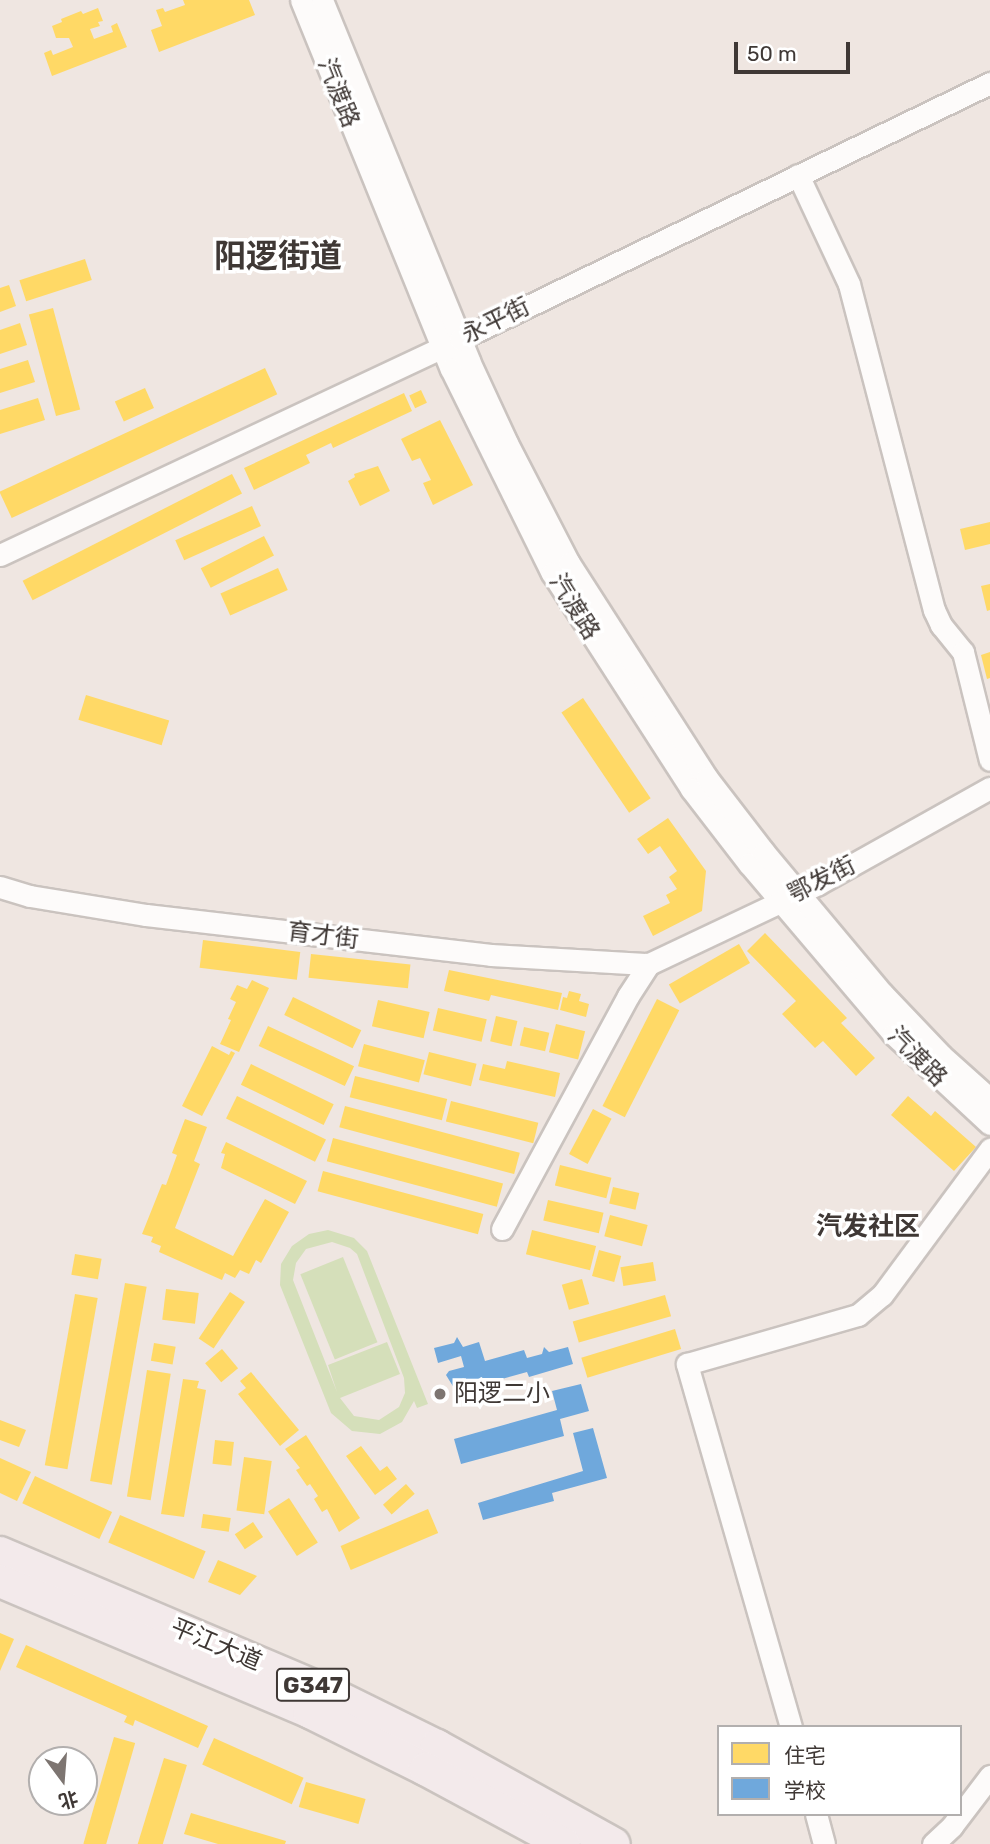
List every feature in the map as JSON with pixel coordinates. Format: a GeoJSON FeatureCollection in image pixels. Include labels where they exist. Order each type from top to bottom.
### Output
{"type":"FeatureCollection","features":[{"type":"Feature","properties":{"kind":"highway","name":"平江大道"},"geometry":{"type":"LineString","coordinates":[[0,1553],[321,1689],[448,1752],[614,1844]]}},
{"type":"Feature","properties":{"kind":"highway","name":"平江大道"},"geometry":{"type":"LineString","coordinates":[[0,1581],[310,1712],[425,1769],[564,1844]]}},
{"type":"Feature","properties":{"kind":"street","name":"汽渡路"},"geometry":{"type":"LineString","coordinates":[[301,0],[451,343],[569,563],[707,778],[789,898],[893,1034],[990,1124]]}},
{"type":"Feature","properties":{"kind":"street","name":"汽渡路"},"geometry":{"type":"LineString","coordinates":[[322,0],[451,343]]}},
{"type":"Feature","properties":{"kind":"street","name":"永平街"},"geometry":{"type":"LineString","coordinates":[[0,555],[451,343],[990,83]]}},
{"type":"Feature","properties":{"kind":"street"},"geometry":{"type":"LineString","coordinates":[[799,175],[849,284],[934,610],[941,625],[963,652],[990,760]]}},
{"type":"Feature","properties":{"kind":"street","name":"鄂发街"},"geometry":{"type":"LineString","coordinates":[[649,964],[789,898],[990,788]]}},
{"type":"Feature","properties":{"kind":"street","name":"育才街"},"geometry":{"type":"LineString","coordinates":[[0,887],[30,896],[146,915],[491,955],[649,964]]}},
{"type":"Feature","properties":{"kind":"street","name":"汽渡路"},"geometry":{"type":"LineString","coordinates":[[789,898],[907,1020],[990,1099]]}},
{"type":"Feature","properties":{"kind":"street"},"geometry":{"type":"LineString","coordinates":[[502,1229],[628,996],[649,964]]}},
{"type":"Feature","properties":{"kind":"street"},"geometry":{"type":"LineString","coordinates":[[790,1725],[687,1364],[858,1315],[882,1295],[990,1149]]}},
{"type":"Feature","properties":{"kind":"street"},"geometry":{"type":"LineString","coordinates":[[962,1813],[990,1776]]}},
{"type":"Feature","properties":{"kind":"street"},"geometry":{"type":"LineString","coordinates":[[817,1816],[824,1844]]}},
{"type":"Feature","properties":{"kind":"street"},"geometry":{"type":"LineString","coordinates":[[933,1844],[960,1816]]}},
{"type":"Feature","properties":{"kind":"green space"},"geometry":{"type":"Polygon","coordinates":[[[328,1230],[354,1238],[367,1251],[428,1404],[417,1408],[414,1401],[402,1422],[380,1434],[352,1431],[331,1413],[280,1285],[281,1264],[292,1246],[309,1234],[328,1230]],[[332,1242],[306,1249],[296,1263],[293,1280],[337,1392],[328,1365],[387,1342],[400,1374],[340,1398],[354,1416],[379,1420],[399,1407],[405,1393],[404,1378],[357,1254],[350,1248],[332,1242]]]}},
{"type":"Feature","properties":{"kind":"green space"},"geometry":{"type":"Polygon","coordinates":[[[343,1257],[377,1342],[335,1360],[300,1274],[343,1257]]]}},
{"type":"Feature","properties":{"kind":"building: 住宅"},"geometry":{"type":"Polygon","coordinates":[[[183,0],[249,0],[255,15],[159,52],[151,30],[162,26],[156,10],[163,8],[165,12],[185,5],[183,0]]]}},
{"type":"Feature","properties":{"kind":"building: 住宅"},"geometry":{"type":"Polygon","coordinates":[[[98,8],[103,21],[98,22],[100,26],[90,29],[94,39],[113,32],[111,26],[117,23],[127,47],[52,76],[44,53],[51,50],[53,55],[73,47],[69,38],[56,38],[52,26],[81,11],[83,14],[98,8]]]}},
{"type":"Feature","properties":{"kind":"building: 住宅"},"geometry":{"type":"Polygon","coordinates":[[[85,259],[92,280],[26,301],[19,280],[85,259]]]}},
{"type":"Feature","properties":{"kind":"building: 住宅"},"geometry":{"type":"Polygon","coordinates":[[[9,285],[16,306],[0,312],[0,288],[9,285]]]}},
{"type":"Feature","properties":{"kind":"building: 住宅"},"geometry":{"type":"Polygon","coordinates":[[[53,308],[80,409],[56,416],[29,314],[53,308]]]}},
{"type":"Feature","properties":{"kind":"building: 住宅"},"geometry":{"type":"Polygon","coordinates":[[[20,323],[27,345],[0,354],[0,330],[20,323]]]}},
{"type":"Feature","properties":{"kind":"building: 住宅"},"geometry":{"type":"Polygon","coordinates":[[[28,360],[35,382],[0,393],[0,369],[28,360]]]}},
{"type":"Feature","properties":{"kind":"building: 住宅"},"geometry":{"type":"Polygon","coordinates":[[[265,368],[277,394],[12,518],[0,492],[265,368]]]}},
{"type":"Feature","properties":{"kind":"building: 住宅"},"geometry":{"type":"Polygon","coordinates":[[[145,388],[154,408],[124,422],[115,401],[145,388]]]}},
{"type":"Feature","properties":{"kind":"building: 住宅"},"geometry":{"type":"Polygon","coordinates":[[[421,390],[427,403],[415,408],[409,395],[421,390]]]}},
{"type":"Feature","properties":{"kind":"building: 住宅"},"geometry":{"type":"Polygon","coordinates":[[[404,393],[412,411],[333,448],[331,443],[306,455],[310,463],[254,490],[244,468],[404,393]]]}},
{"type":"Feature","properties":{"kind":"building: 住宅"},"geometry":{"type":"Polygon","coordinates":[[[38,398],[45,420],[0,434],[0,410],[38,398]]]}},
{"type":"Feature","properties":{"kind":"building: 住宅"},"geometry":{"type":"Polygon","coordinates":[[[440,420],[473,485],[433,505],[423,483],[431,480],[420,458],[412,461],[401,439],[440,420]]]}},
{"type":"Feature","properties":{"kind":"building: 住宅"},"geometry":{"type":"Polygon","coordinates":[[[378,466],[390,491],[360,506],[348,481],[355,477],[354,474],[378,466]]]}},
{"type":"Feature","properties":{"kind":"building: 住宅"},"geometry":{"type":"Polygon","coordinates":[[[232,474],[242,494],[33,600],[23,581],[232,474]]]}},
{"type":"Feature","properties":{"kind":"building: 住宅"},"geometry":{"type":"Polygon","coordinates":[[[252,506],[261,526],[184,560],[175,540],[252,506]]]}},
{"type":"Feature","properties":{"kind":"building: 住宅"},"geometry":{"type":"Polygon","coordinates":[[[990,522],[990,544],[965,550],[960,529],[990,522]]]}},
{"type":"Feature","properties":{"kind":"building: 住宅"},"geometry":{"type":"Polygon","coordinates":[[[264,536],[274,556],[211,588],[201,568],[264,536]]]}},
{"type":"Feature","properties":{"kind":"building: 住宅"},"geometry":{"type":"Polygon","coordinates":[[[278,568],[288,590],[230,616],[220,594],[278,568]]]}},
{"type":"Feature","properties":{"kind":"building: 住宅"},"geometry":{"type":"Polygon","coordinates":[[[990,584],[990,610],[987,611],[981,586],[990,584]]]}},
{"type":"Feature","properties":{"kind":"building: 住宅"},"geometry":{"type":"Polygon","coordinates":[[[990,652],[990,678],[987,679],[981,655],[990,652]]]}},
{"type":"Feature","properties":{"kind":"building: 住宅"},"geometry":{"type":"Polygon","coordinates":[[[86,695],[169,720],[162,745],[78,720],[86,695]]]}},
{"type":"Feature","properties":{"kind":"building: 住宅"},"geometry":{"type":"Polygon","coordinates":[[[583,698],[651,798],[629,813],[561,713],[583,698]]]}},
{"type":"Feature","properties":{"kind":"building: 住宅"},"geometry":{"type":"Polygon","coordinates":[[[668,818],[706,871],[702,911],[653,936],[643,916],[670,903],[666,895],[677,889],[669,877],[677,871],[660,846],[648,854],[637,839],[668,818]]]}},
{"type":"Feature","properties":{"kind":"building: 住宅"},"geometry":{"type":"Polygon","coordinates":[[[765,933],[847,1018],[841,1023],[875,1058],[856,1076],[823,1041],[815,1048],[782,1014],[796,1001],[747,951],[765,933]]]}},
{"type":"Feature","properties":{"kind":"building: 住宅"},"geometry":{"type":"Polygon","coordinates":[[[203,940],[300,952],[297,980],[200,968],[203,940]]]}},
{"type":"Feature","properties":{"kind":"building: 住宅"},"geometry":{"type":"Polygon","coordinates":[[[739,944],[750,963],[680,1004],[669,984],[739,944]]]}},
{"type":"Feature","properties":{"kind":"building: 住宅"},"geometry":{"type":"Polygon","coordinates":[[[311,954],[410,964],[408,988],[308,978],[311,954]]]}},
{"type":"Feature","properties":{"kind":"building: 住宅"},"geometry":{"type":"Polygon","coordinates":[[[449,970],[562,993],[558,1010],[491,995],[489,1001],[444,991],[449,970]]]}},
{"type":"Feature","properties":{"kind":"building: 住宅"},"geometry":{"type":"Polygon","coordinates":[[[252,980],[269,988],[239,1052],[220,1044],[231,1020],[228,1019],[236,1002],[230,999],[237,985],[247,989],[252,980]]]}},
{"type":"Feature","properties":{"kind":"building: 住宅"},"geometry":{"type":"Polygon","coordinates":[[[569,991],[581,994],[579,1001],[589,1004],[586,1017],[560,1010],[563,997],[567,998],[569,991]]]}},
{"type":"Feature","properties":{"kind":"building: 住宅"},"geometry":{"type":"Polygon","coordinates":[[[293,997],[361,1030],[353,1048],[284,1015],[293,997]]]}},
{"type":"Feature","properties":{"kind":"building: 住宅"},"geometry":{"type":"Polygon","coordinates":[[[657,999],[679,1010],[625,1117],[603,1106],[657,999]]]}},
{"type":"Feature","properties":{"kind":"building: 住宅"},"geometry":{"type":"Polygon","coordinates":[[[378,1000],[430,1012],[424,1038],[372,1026],[378,1000]]]}},
{"type":"Feature","properties":{"kind":"building: 住宅"},"geometry":{"type":"Polygon","coordinates":[[[438,1008],[487,1019],[482,1042],[433,1030],[438,1008]]]}},
{"type":"Feature","properties":{"kind":"building: 住宅"},"geometry":{"type":"Polygon","coordinates":[[[496,1016],[517,1021],[512,1046],[490,1041],[496,1016]]]}},
{"type":"Feature","properties":{"kind":"building: 住宅"},"geometry":{"type":"Polygon","coordinates":[[[556,1024],[585,1031],[578,1059],[549,1052],[556,1024]]]}},
{"type":"Feature","properties":{"kind":"building: 住宅"},"geometry":{"type":"Polygon","coordinates":[[[268,1026],[354,1066],[345,1086],[259,1046],[268,1026]]]}},
{"type":"Feature","properties":{"kind":"building: 住宅"},"geometry":{"type":"Polygon","coordinates":[[[524,1027],[549,1033],[545,1051],[520,1046],[524,1027]]]}},
{"type":"Feature","properties":{"kind":"building: 住宅"},"geometry":{"type":"Polygon","coordinates":[[[364,1044],[425,1060],[419,1083],[358,1066],[364,1044]]]}},
{"type":"Feature","properties":{"kind":"building: 住宅"},"geometry":{"type":"Polygon","coordinates":[[[212,1046],[229,1055],[231,1051],[235,1053],[202,1116],[182,1106],[212,1046]]]}},
{"type":"Feature","properties":{"kind":"building: 住宅"},"geometry":{"type":"Polygon","coordinates":[[[429,1052],[477,1064],[471,1086],[423,1074],[429,1052]]]}},
{"type":"Feature","properties":{"kind":"building: 住宅"},"geometry":{"type":"Polygon","coordinates":[[[507,1061],[560,1073],[555,1097],[479,1080],[483,1064],[505,1069],[507,1061]]]}},
{"type":"Feature","properties":{"kind":"building: 住宅"},"geometry":{"type":"Polygon","coordinates":[[[251,1064],[334,1104],[324,1125],[241,1085],[251,1064]]]}},
{"type":"Feature","properties":{"kind":"building: 住宅"},"geometry":{"type":"Polygon","coordinates":[[[355,1076],[447,1099],[442,1120],[350,1097],[355,1076]]]}},
{"type":"Feature","properties":{"kind":"building: 住宅"},"geometry":{"type":"Polygon","coordinates":[[[237,1096],[326,1139],[315,1162],[226,1118],[237,1096]]]}},
{"type":"Feature","properties":{"kind":"building: 住宅"},"geometry":{"type":"Polygon","coordinates":[[[908,1096],[931,1116],[935,1111],[976,1147],[954,1171],[891,1115],[908,1096]]]}},
{"type":"Feature","properties":{"kind":"building: 住宅"},"geometry":{"type":"Polygon","coordinates":[[[451,1101],[538,1123],[533,1143],[446,1121],[451,1101]]]}},
{"type":"Feature","properties":{"kind":"building: 住宅"},"geometry":{"type":"Polygon","coordinates":[[[345,1106],[520,1153],[514,1174],[339,1127],[345,1106]]]}},
{"type":"Feature","properties":{"kind":"building: 住宅"},"geometry":{"type":"Polygon","coordinates":[[[593,1109],[612,1119],[588,1164],[569,1154],[593,1109]]]}},
{"type":"Feature","properties":{"kind":"building: 住宅"},"geometry":{"type":"Polygon","coordinates":[[[185,1119],[207,1127],[194,1161],[200,1164],[175,1228],[233,1256],[265,1199],[289,1212],[261,1263],[256,1260],[249,1274],[240,1270],[235,1278],[225,1273],[222,1280],[159,1252],[161,1246],[151,1242],[153,1237],[142,1234],[162,1184],[166,1185],[177,1155],[172,1153],[185,1119]]]}},
{"type":"Feature","properties":{"kind":"building: 住宅"},"geometry":{"type":"Polygon","coordinates":[[[333,1138],[503,1184],[497,1207],[327,1161],[333,1138]]]}},
{"type":"Feature","properties":{"kind":"building: 住宅"},"geometry":{"type":"Polygon","coordinates":[[[226,1142],[307,1181],[295,1204],[221,1168],[225,1154],[221,1153],[226,1142]]]}},
{"type":"Feature","properties":{"kind":"building: 住宅"},"geometry":{"type":"Polygon","coordinates":[[[560,1165],[611,1178],[606,1198],[555,1185],[560,1165]]]}},
{"type":"Feature","properties":{"kind":"building: 住宅"},"geometry":{"type":"Polygon","coordinates":[[[323,1171],[483,1214],[478,1234],[318,1191],[323,1171]]]}},
{"type":"Feature","properties":{"kind":"building: 住宅"},"geometry":{"type":"Polygon","coordinates":[[[613,1187],[639,1193],[635,1210],[609,1204],[613,1187]]]}},
{"type":"Feature","properties":{"kind":"building: 住宅"},"geometry":{"type":"Polygon","coordinates":[[[548,1200],[604,1213],[599,1233],[543,1220],[548,1200]]]}},
{"type":"Feature","properties":{"kind":"building: 住宅"},"geometry":{"type":"Polygon","coordinates":[[[610,1215],[648,1225],[642,1246],[604,1236],[610,1215]]]}},
{"type":"Feature","properties":{"kind":"building: 住宅"},"geometry":{"type":"Polygon","coordinates":[[[532,1230],[596,1246],[590,1270],[526,1254],[532,1230]]]}},
{"type":"Feature","properties":{"kind":"building: 住宅"},"geometry":{"type":"Polygon","coordinates":[[[599,1250],[621,1256],[614,1282],[592,1276],[599,1250]]]}},
{"type":"Feature","properties":{"kind":"building: 住宅"},"geometry":{"type":"Polygon","coordinates":[[[75,1254],[102,1259],[98,1279],[71,1275],[75,1254]]]}},
{"type":"Feature","properties":{"kind":"building: 住宅"},"geometry":{"type":"Polygon","coordinates":[[[653,1262],[656,1281],[623,1286],[620,1267],[653,1262]]]}},
{"type":"Feature","properties":{"kind":"building: 住宅"},"geometry":{"type":"Polygon","coordinates":[[[582,1279],[589,1304],[569,1310],[562,1285],[582,1279]]]}},
{"type":"Feature","properties":{"kind":"building: 住宅"},"geometry":{"type":"Polygon","coordinates":[[[125,1283],[147,1287],[112,1485],[90,1481],[125,1283]]]}},
{"type":"Feature","properties":{"kind":"building: 住宅"},"geometry":{"type":"Polygon","coordinates":[[[166,1289],[199,1293],[195,1324],[162,1320],[166,1289]]]}},
{"type":"Feature","properties":{"kind":"building: 住宅"},"geometry":{"type":"Polygon","coordinates":[[[230,1292],[245,1302],[214,1348],[199,1338],[230,1292]]]}},
{"type":"Feature","properties":{"kind":"building: 住宅"},"geometry":{"type":"Polygon","coordinates":[[[75,1294],[98,1298],[67,1469],[45,1465],[75,1294]]]}},
{"type":"Feature","properties":{"kind":"building: 住宅"},"geometry":{"type":"Polygon","coordinates":[[[665,1295],[671,1316],[579,1343],[573,1321],[665,1295]]]}},
{"type":"Feature","properties":{"kind":"building: 住宅"},"geometry":{"type":"Polygon","coordinates":[[[675,1329],[681,1349],[587,1378],[581,1358],[675,1329]]]}},
{"type":"Feature","properties":{"kind":"building: 住宅"},"geometry":{"type":"Polygon","coordinates":[[[154,1343],[176,1347],[173,1365],[151,1361],[154,1343]]]}},
{"type":"Feature","properties":{"kind":"building: 住宅"},"geometry":{"type":"Polygon","coordinates":[[[222,1349],[238,1368],[221,1382],[205,1363],[222,1349]]]}},
{"type":"Feature","properties":{"kind":"building: 住宅"},"geometry":{"type":"Polygon","coordinates":[[[147,1370],[171,1374],[151,1500],[127,1496],[147,1370]]]}},
{"type":"Feature","properties":{"kind":"building: 住宅"},"geometry":{"type":"Polygon","coordinates":[[[251,1372],[299,1430],[280,1446],[238,1394],[246,1388],[240,1381],[251,1372]]]}},
{"type":"Feature","properties":{"kind":"building: 住宅"},"geometry":{"type":"Polygon","coordinates":[[[183,1379],[199,1381],[197,1388],[206,1390],[184,1517],[161,1514],[183,1379]]]}},
{"type":"Feature","properties":{"kind":"building: 住宅"},"geometry":{"type":"Polygon","coordinates":[[[0,1420],[26,1430],[19,1447],[0,1440],[0,1420]]]}},
{"type":"Feature","properties":{"kind":"building: 住宅"},"geometry":{"type":"Polygon","coordinates":[[[306,1435],[360,1518],[339,1532],[327,1509],[322,1512],[314,1499],[318,1496],[310,1484],[307,1486],[296,1470],[300,1468],[285,1449],[306,1435]]]}},
{"type":"Feature","properties":{"kind":"building: 住宅"},"geometry":{"type":"Polygon","coordinates":[[[215,1440],[234,1442],[231,1466],[212,1464],[215,1440]]]}},
{"type":"Feature","properties":{"kind":"building: 住宅"},"geometry":{"type":"Polygon","coordinates":[[[361,1446],[380,1471],[387,1466],[397,1479],[375,1495],[346,1456],[361,1446]]]}},
{"type":"Feature","properties":{"kind":"building: 住宅"},"geometry":{"type":"Polygon","coordinates":[[[244,1457],[272,1461],[264,1514],[236,1510],[244,1457]]]}},
{"type":"Feature","properties":{"kind":"building: 住宅"},"geometry":{"type":"Polygon","coordinates":[[[0,1458],[31,1472],[17,1501],[0,1493],[0,1458]]]}},
{"type":"Feature","properties":{"kind":"building: 住宅"},"geometry":{"type":"Polygon","coordinates":[[[35,1476],[112,1512],[99,1539],[22,1503],[35,1476]]]}},
{"type":"Feature","properties":{"kind":"building: 住宅"},"geometry":{"type":"Polygon","coordinates":[[[406,1484],[415,1494],[392,1514],[383,1505],[406,1484]]]}},
{"type":"Feature","properties":{"kind":"building: 住宅"},"geometry":{"type":"Polygon","coordinates":[[[289,1498],[318,1542],[297,1556],[268,1512],[289,1498]]]}},
{"type":"Feature","properties":{"kind":"building: 住宅"},"geometry":{"type":"Polygon","coordinates":[[[428,1509],[438,1533],[351,1570],[341,1546],[428,1509]]]}},
{"type":"Feature","properties":{"kind":"building: 住宅"},"geometry":{"type":"Polygon","coordinates":[[[203,1514],[231,1518],[229,1532],[201,1528],[203,1514]]]}},
{"type":"Feature","properties":{"kind":"building: 住宅"},"geometry":{"type":"Polygon","coordinates":[[[120,1515],[206,1551],[194,1579],[108,1543],[120,1515]]]}},
{"type":"Feature","properties":{"kind":"building: 住宅"},"geometry":{"type":"Polygon","coordinates":[[[253,1522],[263,1537],[245,1549],[235,1534],[253,1522]]]}},
{"type":"Feature","properties":{"kind":"building: 住宅"},"geometry":{"type":"Polygon","coordinates":[[[218,1560],[257,1576],[240,1595],[208,1582],[218,1560]]]}},
{"type":"Feature","properties":{"kind":"building: 住宅"},"geometry":{"type":"Polygon","coordinates":[[[0,1633],[14,1639],[0,1671],[0,1633]]]}},
{"type":"Feature","properties":{"kind":"building: 住宅"},"geometry":{"type":"Polygon","coordinates":[[[26,1645],[208,1726],[198,1748],[135,1720],[133,1726],[124,1722],[127,1716],[16,1667],[26,1645]]]}},
{"type":"Feature","properties":{"kind":"building: 住宅"},"geometry":{"type":"Polygon","coordinates":[[[114,1737],[135,1743],[106,1844],[84,1844],[91,1816],[98,1816],[98,1793],[114,1737]]]}},
{"type":"Feature","properties":{"kind":"building: 住宅"},"geometry":{"type":"Polygon","coordinates":[[[214,1738],[304,1778],[292,1804],[202,1764],[214,1738]]]}},
{"type":"Feature","properties":{"kind":"building: 住宅"},"geometry":{"type":"Polygon","coordinates":[[[164,1758],[187,1765],[163,1844],[138,1844],[164,1758]]]}},
{"type":"Feature","properties":{"kind":"building: 住宅"},"geometry":{"type":"Polygon","coordinates":[[[306,1782],[366,1799],[358,1824],[299,1807],[306,1782]]]}},
{"type":"Feature","properties":{"kind":"building: 住宅"},"geometry":{"type":"Polygon","coordinates":[[[191,1813],[286,1841],[285,1844],[218,1844],[184,1834],[191,1813]]]}},
{"type":"Feature","properties":{"kind":"building: 学校"},"geometry":{"type":"Polygon","coordinates":[[[457,1337],[463,1347],[479,1342],[485,1361],[524,1350],[527,1358],[542,1354],[544,1347],[549,1352],[568,1347],[573,1364],[529,1377],[527,1372],[473,1387],[472,1383],[454,1388],[446,1375],[449,1371],[464,1367],[461,1356],[438,1363],[434,1348],[454,1343],[457,1337]]]}},
{"type":"Feature","properties":{"kind":"building: 学校"},"geometry":{"type":"Polygon","coordinates":[[[581,1384],[589,1411],[560,1419],[564,1436],[461,1464],[454,1439],[557,1410],[552,1391],[581,1384]]]}},
{"type":"Feature","properties":{"kind":"building: 学校"},"geometry":{"type":"Polygon","coordinates":[[[593,1428],[607,1478],[552,1493],[554,1501],[483,1520],[478,1503],[583,1471],[573,1433],[593,1428]]]}},
{"type":"Feature","properties":{"kind":"place","name":"阳逻二小"},"geometry":{"type":"Point","coordinates":[440,1394]}},
{"type":"Feature","properties":{"kind":"district","name":"阳逻街道"},"geometry":{"type":"Point","coordinates":[278,256]}},
{"type":"Feature","properties":{"kind":"district","name":"汽发社区"},"geometry":{"type":"Point","coordinates":[868,1227]}}]}
